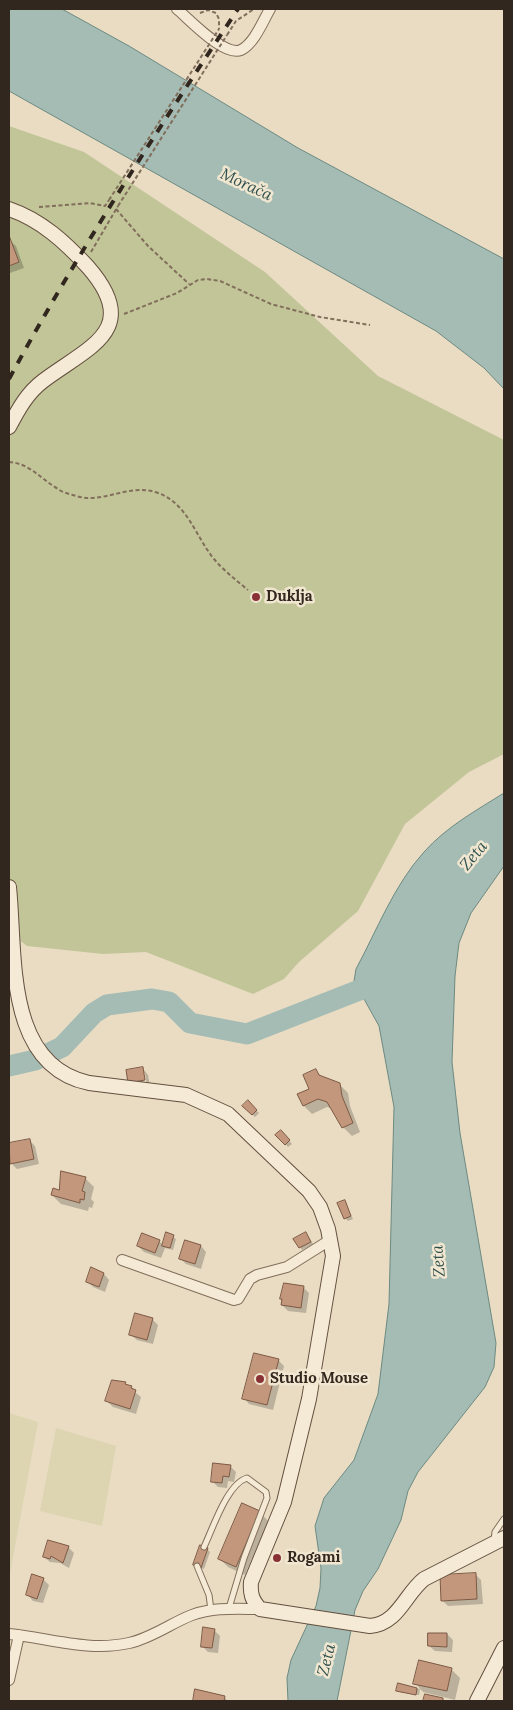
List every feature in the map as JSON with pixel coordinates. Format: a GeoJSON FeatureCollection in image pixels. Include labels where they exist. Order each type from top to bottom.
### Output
{"type":"FeatureCollection","features":[{"type":"Feature","properties":{"kind":"street"},"geometry":{"type":"LineString","coordinates":[[177,9],[204,34],[230,50],[236,51],[246,45],[270,9]]}},
{"type":"Feature","properties":{"kind":"street"},"geometry":{"type":"LineString","coordinates":[[9,209],[28,216],[60,239],[102,283],[110,303],[110,320],[105,332],[90,349],[42,382],[20,406],[9,427]]}},
{"type":"Feature","properties":{"kind":"street"},"geometry":{"type":"LineString","coordinates":[[9,887],[18,997],[22,1016],[35,1042],[52,1067],[74,1080],[89,1084],[186,1095],[228,1114],[309,1191],[320,1207],[333,1256],[309,1399],[284,1502],[251,1582],[250,1592],[253,1601],[260,1609]]}},
{"type":"Feature","properties":{"kind":"street"},"geometry":{"type":"LineString","coordinates":[[122,1260],[234,1300],[238,1299],[250,1280],[257,1275],[287,1267],[330,1240]]}},
{"type":"Feature","properties":{"kind":"street"},"geometry":{"type":"LineString","coordinates":[[9,1680],[14,1634],[95,1647],[114,1646],[139,1640],[192,1615],[229,1608],[260,1609],[370,1626],[382,1624],[393,1616],[416,1586],[424,1579],[499,1541]]}},
{"type":"Feature","properties":{"kind":"street"},"geometry":{"type":"LineString","coordinates":[[478,1701],[504,1648]]}},
{"type":"Feature","properties":{"kind":"lane"},"geometry":{"type":"LineString","coordinates":[[204,1547],[229,1494],[238,1482],[247,1478],[266,1492],[267,1498],[244,1558],[229,1608]]}},
{"type":"Feature","properties":{"kind":"lane"},"geometry":{"type":"LineString","coordinates":[[499,1541],[495,1532],[504,1519]]}},
{"type":"Feature","properties":{"kind":"lane"},"geometry":{"type":"LineString","coordinates":[[197,1566],[209,1595],[211,1611]]}},
{"type":"Feature","properties":{"kind":"path"},"geometry":{"type":"LineString","coordinates":[[85,265],[117,207],[236,21],[254,9]]}},
{"type":"Feature","properties":{"kind":"path"},"geometry":{"type":"LineString","coordinates":[[28,216],[35,209],[44,206],[90,203],[105,206],[219,29],[219,19],[216,13],[208,10],[200,13],[191,22]]}},
{"type":"Feature","properties":{"kind":"path"},"geometry":{"type":"LineString","coordinates":[[117,207],[148,246],[189,284]]}},
{"type":"Feature","properties":{"kind":"path"},"geometry":{"type":"LineString","coordinates":[[110,320],[177,293],[189,284],[207,279],[220,281],[271,304],[320,316],[370,325]]}},
{"type":"Feature","properties":{"kind":"path"},"geometry":{"type":"LineString","coordinates":[[9,462],[27,466],[59,490],[79,497],[95,498],[128,490],[154,492],[174,502],[188,516],[213,558],[248,590]]}},
{"type":"Feature","properties":{"kind":"shaded area"},"geometry":{"type":"Polygon","coordinates":[[[9,1413],[38,1422],[9,1579],[9,1413]]]}},
{"type":"Feature","properties":{"kind":"shaded area"},"geometry":{"type":"Polygon","coordinates":[[[56,1428],[116,1446],[102,1526],[40,1511],[56,1428]]]}},
{"type":"Feature","properties":{"kind":"green space","name":"Duklja"},"geometry":{"type":"Polygon","coordinates":[[[9,126],[84,152],[265,272],[378,376],[504,440],[504,754],[469,772],[405,824],[358,911],[299,962],[284,979],[253,994],[146,952],[103,954],[27,946],[9,932],[9,126]]]}},
{"type":"Feature","properties":{"kind":"water","name":"Morača"},"geometry":{"type":"Polygon","coordinates":[[[9,9],[62,9],[129,46],[298,148],[504,259],[504,389],[484,368],[436,331],[9,91],[9,9]]]}},
{"type":"Feature","properties":{"kind":"water","name":"Zeta"},"geometry":{"type":"Polygon","coordinates":[[[504,793],[504,866],[471,913],[459,943],[455,976],[452,1062],[460,1133],[496,1343],[494,1367],[485,1387],[418,1472],[408,1491],[401,1520],[378,1569],[363,1591],[355,1610],[337,1701],[288,1701],[287,1678],[291,1660],[316,1606],[320,1588],[321,1568],[315,1526],[324,1498],[354,1460],[378,1394],[389,1304],[394,1107],[379,1026],[354,981],[356,969],[395,893],[413,865],[433,843],[452,827],[504,793]]]}},
{"type":"Feature","properties":{"kind":"building"},"geometry":{"type":"Polygon","coordinates":[[[9,239],[19,262],[9,266],[9,239]]]}},
{"type":"Feature","properties":{"kind":"building"},"geometry":{"type":"Polygon","coordinates":[[[143,1067],[145,1080],[128,1083],[126,1070],[143,1067]]]}},
{"type":"Feature","properties":{"kind":"building"},"geometry":{"type":"Polygon","coordinates":[[[316,1069],[319,1075],[340,1083],[342,1096],[353,1123],[342,1128],[327,1102],[318,1099],[303,1106],[297,1094],[309,1089],[303,1075],[316,1069]]]}},
{"type":"Feature","properties":{"kind":"building"},"geometry":{"type":"Polygon","coordinates":[[[248,1100],[257,1110],[252,1115],[242,1106],[248,1100]]]}},
{"type":"Feature","properties":{"kind":"building"},"geometry":{"type":"Polygon","coordinates":[[[281,1130],[290,1140],[285,1145],[275,1135],[281,1130]]]}},
{"type":"Feature","properties":{"kind":"building"},"geometry":{"type":"Polygon","coordinates":[[[30,1139],[34,1159],[10,1164],[9,1143],[30,1139]]]}},
{"type":"Feature","properties":{"kind":"building"},"geometry":{"type":"Polygon","coordinates":[[[61,1171],[86,1177],[82,1191],[85,1192],[84,1200],[80,1199],[80,1203],[51,1195],[53,1188],[59,1190],[61,1171]]]}},
{"type":"Feature","properties":{"kind":"building"},"geometry":{"type":"Polygon","coordinates":[[[345,1200],[351,1216],[344,1219],[337,1203],[345,1200]]]}},
{"type":"Feature","properties":{"kind":"building"},"geometry":{"type":"Polygon","coordinates":[[[166,1232],[174,1235],[170,1248],[162,1246],[166,1232]]]}},
{"type":"Feature","properties":{"kind":"building"},"geometry":{"type":"Polygon","coordinates":[[[306,1232],[311,1242],[299,1248],[293,1239],[306,1232]]]}},
{"type":"Feature","properties":{"kind":"building"},"geometry":{"type":"Polygon","coordinates":[[[142,1233],[160,1240],[155,1253],[137,1246],[142,1233]]]}},
{"type":"Feature","properties":{"kind":"building"},"geometry":{"type":"Polygon","coordinates":[[[185,1240],[201,1245],[195,1264],[179,1259],[185,1240]]]}},
{"type":"Feature","properties":{"kind":"building"},"geometry":{"type":"Polygon","coordinates":[[[91,1267],[104,1273],[99,1287],[86,1282],[91,1267]]]}},
{"type":"Feature","properties":{"kind":"building"},"geometry":{"type":"Polygon","coordinates":[[[284,1283],[304,1286],[301,1308],[281,1305],[282,1299],[280,1299],[284,1283]]]}},
{"type":"Feature","properties":{"kind":"building"},"geometry":{"type":"Polygon","coordinates":[[[135,1313],[153,1318],[147,1340],[129,1335],[135,1313]]]}},
{"type":"Feature","properties":{"kind":"building","name":"Studio Mouse"},"geometry":{"type":"Polygon","coordinates":[[[254,1353],[279,1359],[267,1405],[242,1399],[254,1353]]]}},
{"type":"Feature","properties":{"kind":"building"},"geometry":{"type":"Polygon","coordinates":[[[112,1380],[126,1382],[125,1384],[132,1386],[131,1388],[136,1390],[130,1409],[105,1401],[112,1380]]]}},
{"type":"Feature","properties":{"kind":"building"},"geometry":{"type":"Polygon","coordinates":[[[213,1463],[231,1465],[229,1477],[223,1476],[222,1483],[211,1482],[213,1463]]]}},
{"type":"Feature","properties":{"kind":"building"},"geometry":{"type":"Polygon","coordinates":[[[242,1503],[260,1511],[236,1567],[218,1559],[242,1503]]]}},
{"type":"Feature","properties":{"kind":"building"},"geometry":{"type":"Polygon","coordinates":[[[48,1540],[69,1546],[63,1563],[51,1556],[50,1559],[43,1557],[48,1540]]]}},
{"type":"Feature","properties":{"kind":"building"},"geometry":{"type":"Polygon","coordinates":[[[200,1545],[208,1548],[201,1568],[193,1565],[200,1545]]]}},
{"type":"Feature","properties":{"kind":"building"},"geometry":{"type":"Polygon","coordinates":[[[476,1573],[477,1599],[441,1601],[440,1575],[476,1573]]]}},
{"type":"Feature","properties":{"kind":"building"},"geometry":{"type":"Polygon","coordinates":[[[32,1574],[44,1578],[37,1599],[26,1595],[32,1574]]]}},
{"type":"Feature","properties":{"kind":"building"},"geometry":{"type":"Polygon","coordinates":[[[203,1627],[215,1629],[212,1648],[201,1647],[203,1627]]]}},
{"type":"Feature","properties":{"kind":"building"},"geometry":{"type":"Polygon","coordinates":[[[428,1633],[447,1633],[447,1647],[428,1646],[428,1633]]]}},
{"type":"Feature","properties":{"kind":"building"},"geometry":{"type":"Polygon","coordinates":[[[419,1660],[452,1668],[447,1691],[413,1684],[419,1660]]]}},
{"type":"Feature","properties":{"kind":"building"},"geometry":{"type":"Polygon","coordinates":[[[398,1683],[417,1688],[416,1695],[396,1691],[398,1683]]]}},
{"type":"Feature","properties":{"kind":"building"},"geometry":{"type":"Polygon","coordinates":[[[195,1689],[225,1696],[224,1701],[193,1701],[195,1689]]]}},
{"type":"Feature","properties":{"kind":"building"},"geometry":{"type":"Polygon","coordinates":[[[425,1694],[443,1698],[443,1701],[423,1701],[425,1694]]]}},
{"type":"Feature","properties":{"kind":"waterway"},"geometry":{"type":"LineString","coordinates":[[9,1066],[35,1060],[62,1047],[94,1013],[107,1005],[152,999],[169,1002],[190,1023],[247,1034],[385,980]]}},
{"type":"Feature","properties":{"kind":"railway"},"geometry":{"type":"LineString","coordinates":[[9,379],[119,191],[238,9]]}},
{"type":"Feature","properties":{"kind":"place","name":"Duklja"},"geometry":{"type":"Point","coordinates":[256,597]}},
{"type":"Feature","properties":{"kind":"place","name":"Studio Mouse"},"geometry":{"type":"Point","coordinates":[260,1379]}},
{"type":"Feature","properties":{"kind":"place","name":"Rogami"},"geometry":{"type":"Point","coordinates":[277,1558]}}]}
